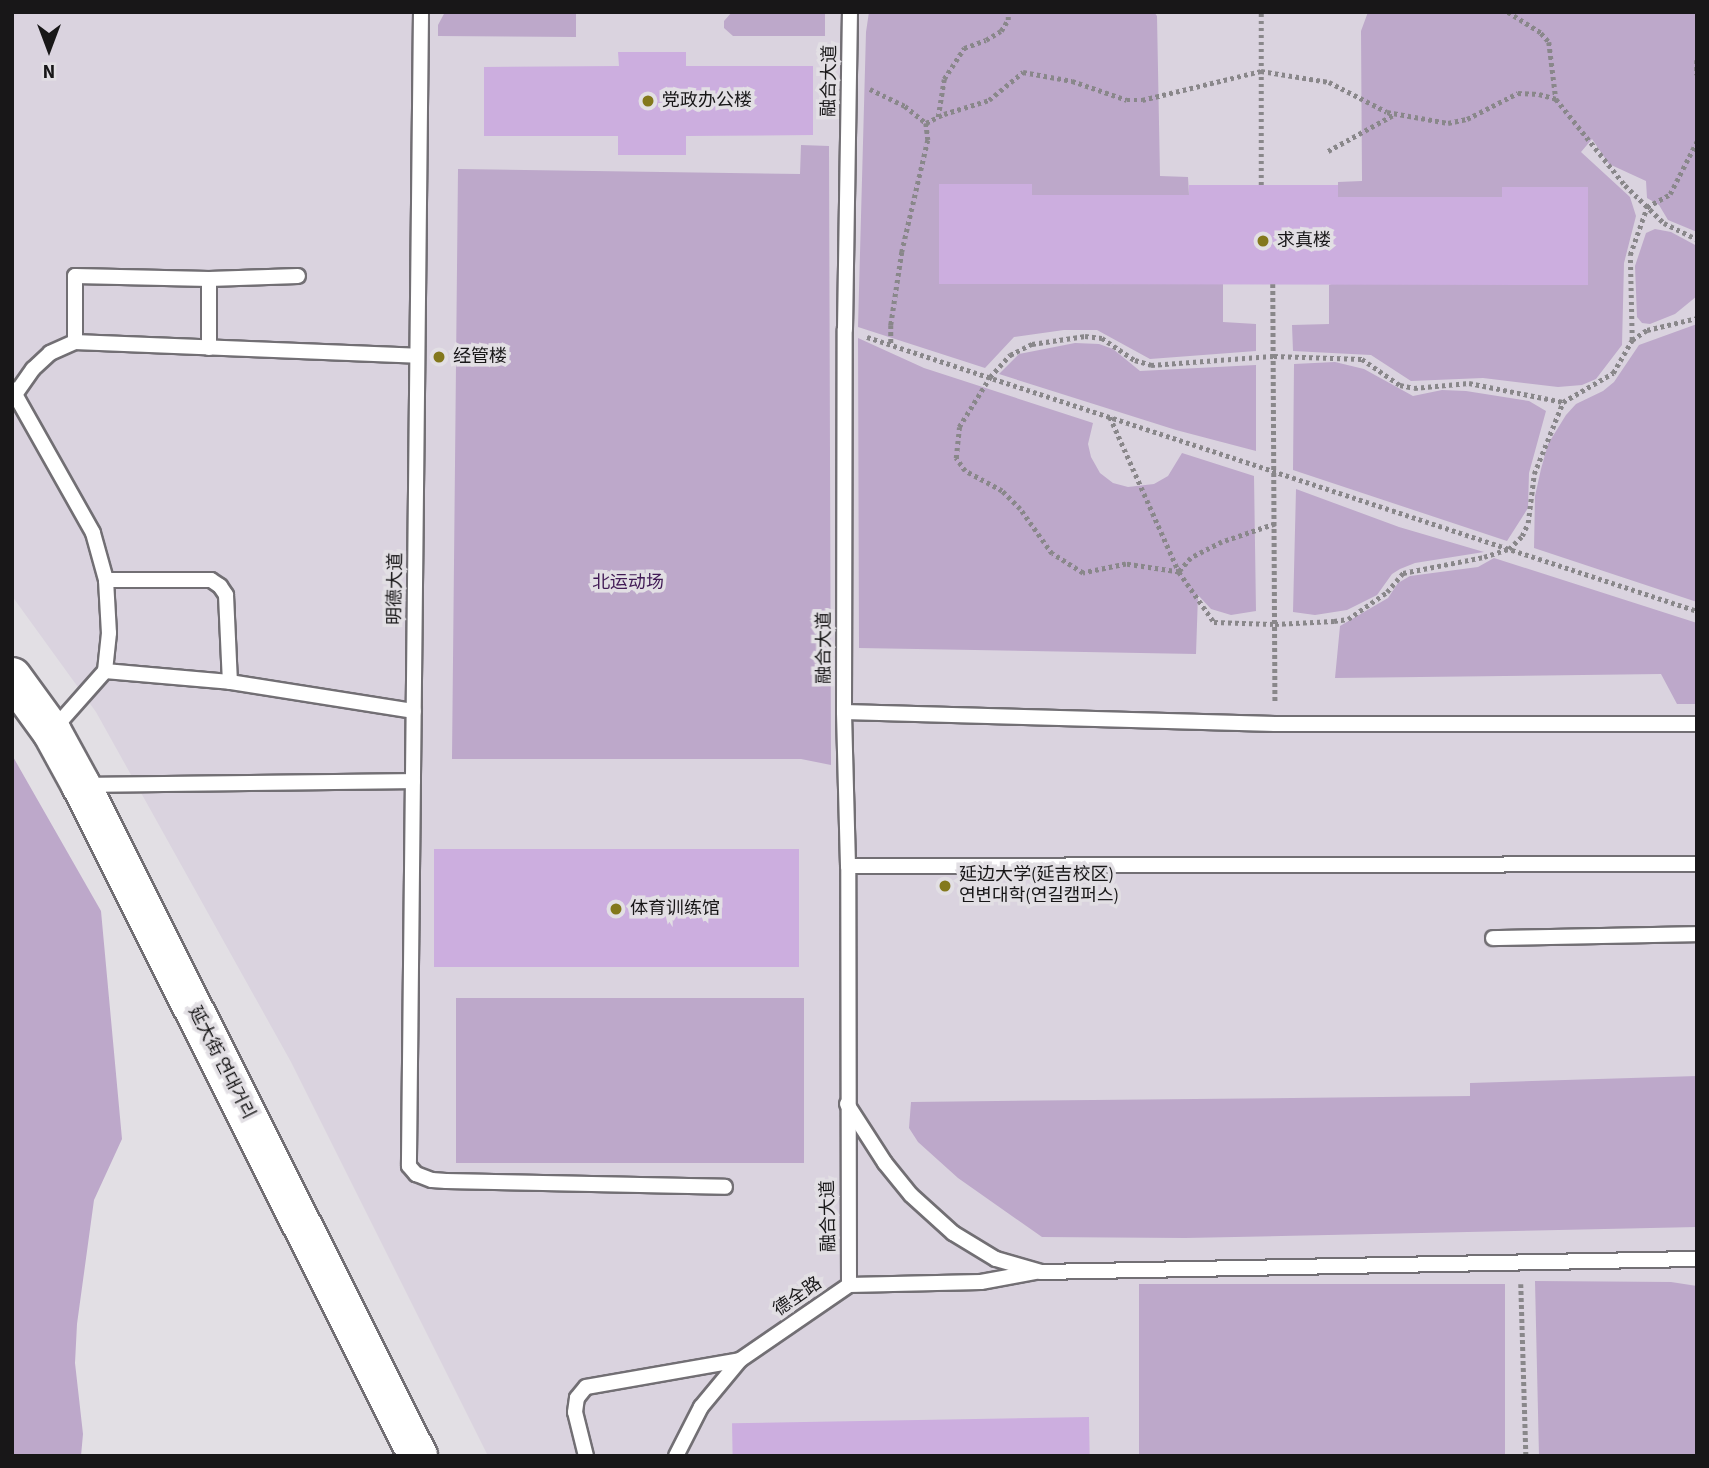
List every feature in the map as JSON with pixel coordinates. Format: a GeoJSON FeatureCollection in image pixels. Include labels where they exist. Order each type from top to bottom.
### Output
{"type":"FeatureCollection","features":[{"type":"Feature","properties":{"kind":"main road","name":"延大街 연대거리"},"geometry":{"type":"LineString","coordinates":[[12,677],[52,732],[81,785],[418,1456]]}},
{"type":"Feature","properties":{"kind":"lane","name":"明德大道"},"geometry":{"type":"LineString","coordinates":[[421,12],[410,1166],[424,1177],[446,1181],[725,1188]]}},
{"type":"Feature","properties":{"kind":"lane","name":"融合大道"},"geometry":{"type":"LineString","coordinates":[[849,1284],[848,866],[844,712],[845,330],[850,12]]}},
{"type":"Feature","properties":{"kind":"lane"},"geometry":{"type":"LineString","coordinates":[[75,342],[75,276],[209,279],[298,276]]}},
{"type":"Feature","properties":{"kind":"lane"},"geometry":{"type":"LineString","coordinates":[[209,279],[209,348]]}},
{"type":"Feature","properties":{"kind":"lane"},"geometry":{"type":"LineString","coordinates":[[52,732],[106,671],[109,633],[106,580],[93,533],[13,393],[33,369],[50,353],[75,342],[417,356]]}},
{"type":"Feature","properties":{"kind":"lane"},"geometry":{"type":"LineString","coordinates":[[106,580],[211,580],[220,586],[226,595],[230,681]]}},
{"type":"Feature","properties":{"kind":"lane"},"geometry":{"type":"LineString","coordinates":[[106,671],[230,681],[414,711]]}},
{"type":"Feature","properties":{"kind":"lane"},"geometry":{"type":"LineString","coordinates":[[844,712],[1275,724],[1697,723]]}},
{"type":"Feature","properties":{"kind":"lane"},"geometry":{"type":"LineString","coordinates":[[81,785],[413,781]]}},
{"type":"Feature","properties":{"kind":"lane"},"geometry":{"type":"LineString","coordinates":[[848,866],[1697,863]]}},
{"type":"Feature","properties":{"kind":"lane"},"geometry":{"type":"LineString","coordinates":[[1493,938],[1697,934]]}},
{"type":"Feature","properties":{"kind":"lane"},"geometry":{"type":"LineString","coordinates":[[847,1104],[885,1163],[911,1195],[953,1233],[996,1259],[1041,1272],[1697,1259]]}},
{"type":"Feature","properties":{"kind":"lane","name":"德全路"},"geometry":{"type":"LineString","coordinates":[[676,1456],[701,1407],[740,1360],[849,1284],[981,1282],[1041,1272]]}},
{"type":"Feature","properties":{"kind":"lane"},"geometry":{"type":"LineString","coordinates":[[586,1456],[575,1412],[577,1398],[586,1387],[740,1360]]}},
{"type":"Feature","properties":{"kind":"path"},"geometry":{"type":"LineString","coordinates":[[938,117],[944,79],[964,48],[986,40],[1001,30],[1008,20],[1009,12]]}},
{"type":"Feature","properties":{"kind":"path"},"geometry":{"type":"LineString","coordinates":[[1261,12],[1261,185]]}},
{"type":"Feature","properties":{"kind":"path"},"geometry":{"type":"LineString","coordinates":[[1508,12],[1541,33],[1549,42],[1556,99],[1598,154],[1664,223],[1697,239]]}},
{"type":"Feature","properties":{"kind":"path"},"geometry":{"type":"LineString","coordinates":[[1697,60],[1697,75]]}},
{"type":"Feature","properties":{"kind":"path"},"geometry":{"type":"LineString","coordinates":[[926,123],[989,100],[1023,72],[1072,81],[1127,100],[1142,100],[1261,71],[1329,82],[1396,113],[1448,123],[1467,119],[1518,93],[1556,99]]}},
{"type":"Feature","properties":{"kind":"path"},"geometry":{"type":"LineString","coordinates":[[849,81],[888,96],[926,123]]}},
{"type":"Feature","properties":{"kind":"path"},"geometry":{"type":"LineString","coordinates":[[1328,151],[1396,113]]}},
{"type":"Feature","properties":{"kind":"path"},"geometry":{"type":"LineString","coordinates":[[891,344],[891,325],[902,252],[926,155],[926,123]]}},
{"type":"Feature","properties":{"kind":"path"},"geometry":{"type":"LineString","coordinates":[[1632,340],[1630,255],[1647,206],[1670,194],[1697,141]]}},
{"type":"Feature","properties":{"kind":"path"},"geometry":{"type":"LineString","coordinates":[[1273,284],[1275,724]]}},
{"type":"Feature","properties":{"kind":"path"},"geometry":{"type":"LineString","coordinates":[[1109,417],[1179,572],[1214,622],[1275,624],[1348,619],[1387,592],[1403,573],[1484,557],[1509,549],[1522,536],[1528,523],[1534,474],[1563,402],[1613,373],[1632,340],[1647,330],[1697,318]]}},
{"type":"Feature","properties":{"kind":"path"},"geometry":{"type":"LineString","coordinates":[[845,330],[1697,611]]}},
{"type":"Feature","properties":{"kind":"path"},"geometry":{"type":"LineString","coordinates":[[1179,572],[1126,564],[1083,573],[1052,554],[1020,509],[1002,491],[965,471],[956,458],[959,427],[990,377],[1010,355],[1032,344],[1085,336],[1102,338],[1135,360],[1151,365],[1273,356],[1362,359],[1400,385],[1414,388],[1469,383],[1563,402]]}},
{"type":"Feature","properties":{"kind":"path"},"geometry":{"type":"LineString","coordinates":[[1179,572],[1191,558],[1222,542],[1275,524]]}},
{"type":"Feature","properties":{"kind":"path"},"geometry":{"type":"LineString","coordinates":[[1520,1262],[1526,1456]]}},
{"type":"Feature","properties":{"kind":"shaded area","name":"延边大学(延吉校区) 연변대학(연길캠퍼스)"},"geometry":{"type":"Polygon","coordinates":[[[12,12],[1697,12],[1697,1456],[488,1456],[291,1062],[96,712],[12,596],[12,12]]]}},
{"type":"Feature","properties":{"kind":"green space"},"geometry":{"type":"Polygon","coordinates":[[[445,12],[576,12],[576,37],[438,36],[438,25],[445,12]]]}},
{"type":"Feature","properties":{"kind":"green space"},"geometry":{"type":"Polygon","coordinates":[[[732,12],[825,12],[825,36],[733,36],[724,28],[724,21],[732,12]]]}},
{"type":"Feature","properties":{"kind":"green space"},"geometry":{"type":"Polygon","coordinates":[[[869,12],[1154,12],[1157,16],[1160,176],[1188,177],[1189,195],[1032,195],[1031,184],[939,184],[939,284],[1223,284],[1223,322],[1256,324],[1256,351],[1150,359],[1097,330],[1064,330],[1014,337],[985,368],[858,327],[866,32],[869,12]]]}},
{"type":"Feature","properties":{"kind":"green space"},"geometry":{"type":"Polygon","coordinates":[[[1368,12],[1697,12],[1697,232],[1668,220],[1659,205],[1647,198],[1646,181],[1609,164],[1592,139],[1581,152],[1630,197],[1636,216],[1624,263],[1622,345],[1596,379],[1582,385],[1558,387],[1483,378],[1411,381],[1371,355],[1293,351],[1292,325],[1329,324],[1329,285],[1588,187],[1502,187],[1502,197],[1338,197],[1338,182],[1362,181],[1361,31],[1368,12]]]}},
{"type":"Feature","properties":{"kind":"green space","name":"北运动场"},"geometry":{"type":"Polygon","coordinates":[[[801,145],[829,146],[831,765],[801,759],[452,759],[458,169],[800,174],[801,145]]]}},
{"type":"Feature","properties":{"kind":"green space"},"geometry":{"type":"Polygon","coordinates":[[[1655,229],[1671,232],[1697,246],[1697,296],[1675,314],[1650,324],[1642,323],[1637,317],[1635,266],[1646,233],[1655,229]]]}},
{"type":"Feature","properties":{"kind":"green space"},"geometry":{"type":"Polygon","coordinates":[[[1697,324],[1697,602],[1534,548],[1535,496],[1541,469],[1548,444],[1566,415],[1576,404],[1603,391],[1614,382],[1639,345],[1697,324]]]}},
{"type":"Feature","properties":{"kind":"green space"},"geometry":{"type":"Polygon","coordinates":[[[858,338],[924,368],[1093,423],[1088,444],[1091,457],[1100,473],[1113,483],[1128,487],[1154,484],[1168,476],[1182,453],[1254,476],[1256,611],[1231,615],[1211,609],[1198,595],[1196,654],[859,648],[858,338]]]}},
{"type":"Feature","properties":{"kind":"green space"},"geometry":{"type":"Polygon","coordinates":[[[1075,343],[1099,344],[1113,349],[1140,371],[1256,365],[1256,451],[1176,430],[999,374],[1019,354],[1075,343]]]}},
{"type":"Feature","properties":{"kind":"green space"},"geometry":{"type":"Polygon","coordinates":[[[1335,362],[1364,369],[1413,396],[1442,390],[1466,391],[1529,401],[1546,411],[1529,473],[1528,508],[1507,541],[1293,470],[1294,364],[1335,362]]]}},
{"type":"Feature","properties":{"kind":"green space"},"geometry":{"type":"Polygon","coordinates":[[[1296,489],[1399,527],[1484,552],[1415,563],[1400,569],[1392,574],[1377,595],[1347,610],[1315,615],[1293,612],[1296,489]]]}},
{"type":"Feature","properties":{"kind":"green space"},"geometry":{"type":"Polygon","coordinates":[[[1494,558],[1697,623],[1697,704],[1677,704],[1661,674],[1335,678],[1340,626],[1388,598],[1398,583],[1410,576],[1478,567],[1494,558]]]}},
{"type":"Feature","properties":{"kind":"green space"},"geometry":{"type":"Polygon","coordinates":[[[12,755],[101,911],[122,1139],[94,1200],[77,1324],[75,1363],[83,1434],[81,1456],[12,1456],[12,755]]]}},
{"type":"Feature","properties":{"kind":"green space"},"geometry":{"type":"Polygon","coordinates":[[[456,998],[804,998],[804,1163],[456,1163],[456,998]]]}},
{"type":"Feature","properties":{"kind":"green space"},"geometry":{"type":"Polygon","coordinates":[[[1697,1076],[1697,1227],[1185,1238],[1042,1237],[958,1178],[918,1142],[909,1128],[911,1102],[1470,1096],[1470,1083],[1697,1076]]]}},
{"type":"Feature","properties":{"kind":"green space"},"geometry":{"type":"Polygon","coordinates":[[[1535,1281],[1671,1282],[1697,1286],[1697,1456],[1539,1456],[1535,1281]]]}},
{"type":"Feature","properties":{"kind":"green space"},"geometry":{"type":"Polygon","coordinates":[[[1139,1284],[1505,1284],[1505,1456],[1139,1456],[1139,1284]]]}},
{"type":"Feature","properties":{"kind":"building","name":"党政办公楼"},"geometry":{"type":"Polygon","coordinates":[[[618,52],[686,52],[686,66],[813,66],[813,135],[686,136],[686,155],[618,155],[618,136],[484,136],[484,67],[619,66],[618,52]]]}},
{"type":"Feature","properties":{"kind":"building","name":"求真楼"},"geometry":{"type":"Polygon","coordinates":[[[939,184],[1032,184],[1032,195],[1189,195],[1189,185],[1338,185],[1338,197],[1502,197],[1502,187],[1588,187],[1588,285],[939,284],[939,184]]]}},
{"type":"Feature","properties":{"kind":"building","name":"体育训练馆"},"geometry":{"type":"Polygon","coordinates":[[[434,849],[799,849],[799,967],[434,967],[434,849]]]}},
{"type":"Feature","properties":{"kind":"building"},"geometry":{"type":"Polygon","coordinates":[[[1089,1417],[1090,1456],[733,1456],[732,1423],[1089,1417]]]}},
{"type":"Feature","properties":{"kind":"place","name":"党政办公楼"},"geometry":{"type":"Point","coordinates":[648,101]}},
{"type":"Feature","properties":{"kind":"place","name":"求真楼"},"geometry":{"type":"Point","coordinates":[1263,241]}},
{"type":"Feature","properties":{"kind":"place","name":"经管楼"},"geometry":{"type":"Point","coordinates":[439,357]}},
{"type":"Feature","properties":{"kind":"place","name":"延边大学(延吉校区) 연변대학(연길캠퍼스)"},"geometry":{"type":"Point","coordinates":[945,886]}},
{"type":"Feature","properties":{"kind":"place","name":"体育训练馆"},"geometry":{"type":"Point","coordinates":[616,909]}}]}
